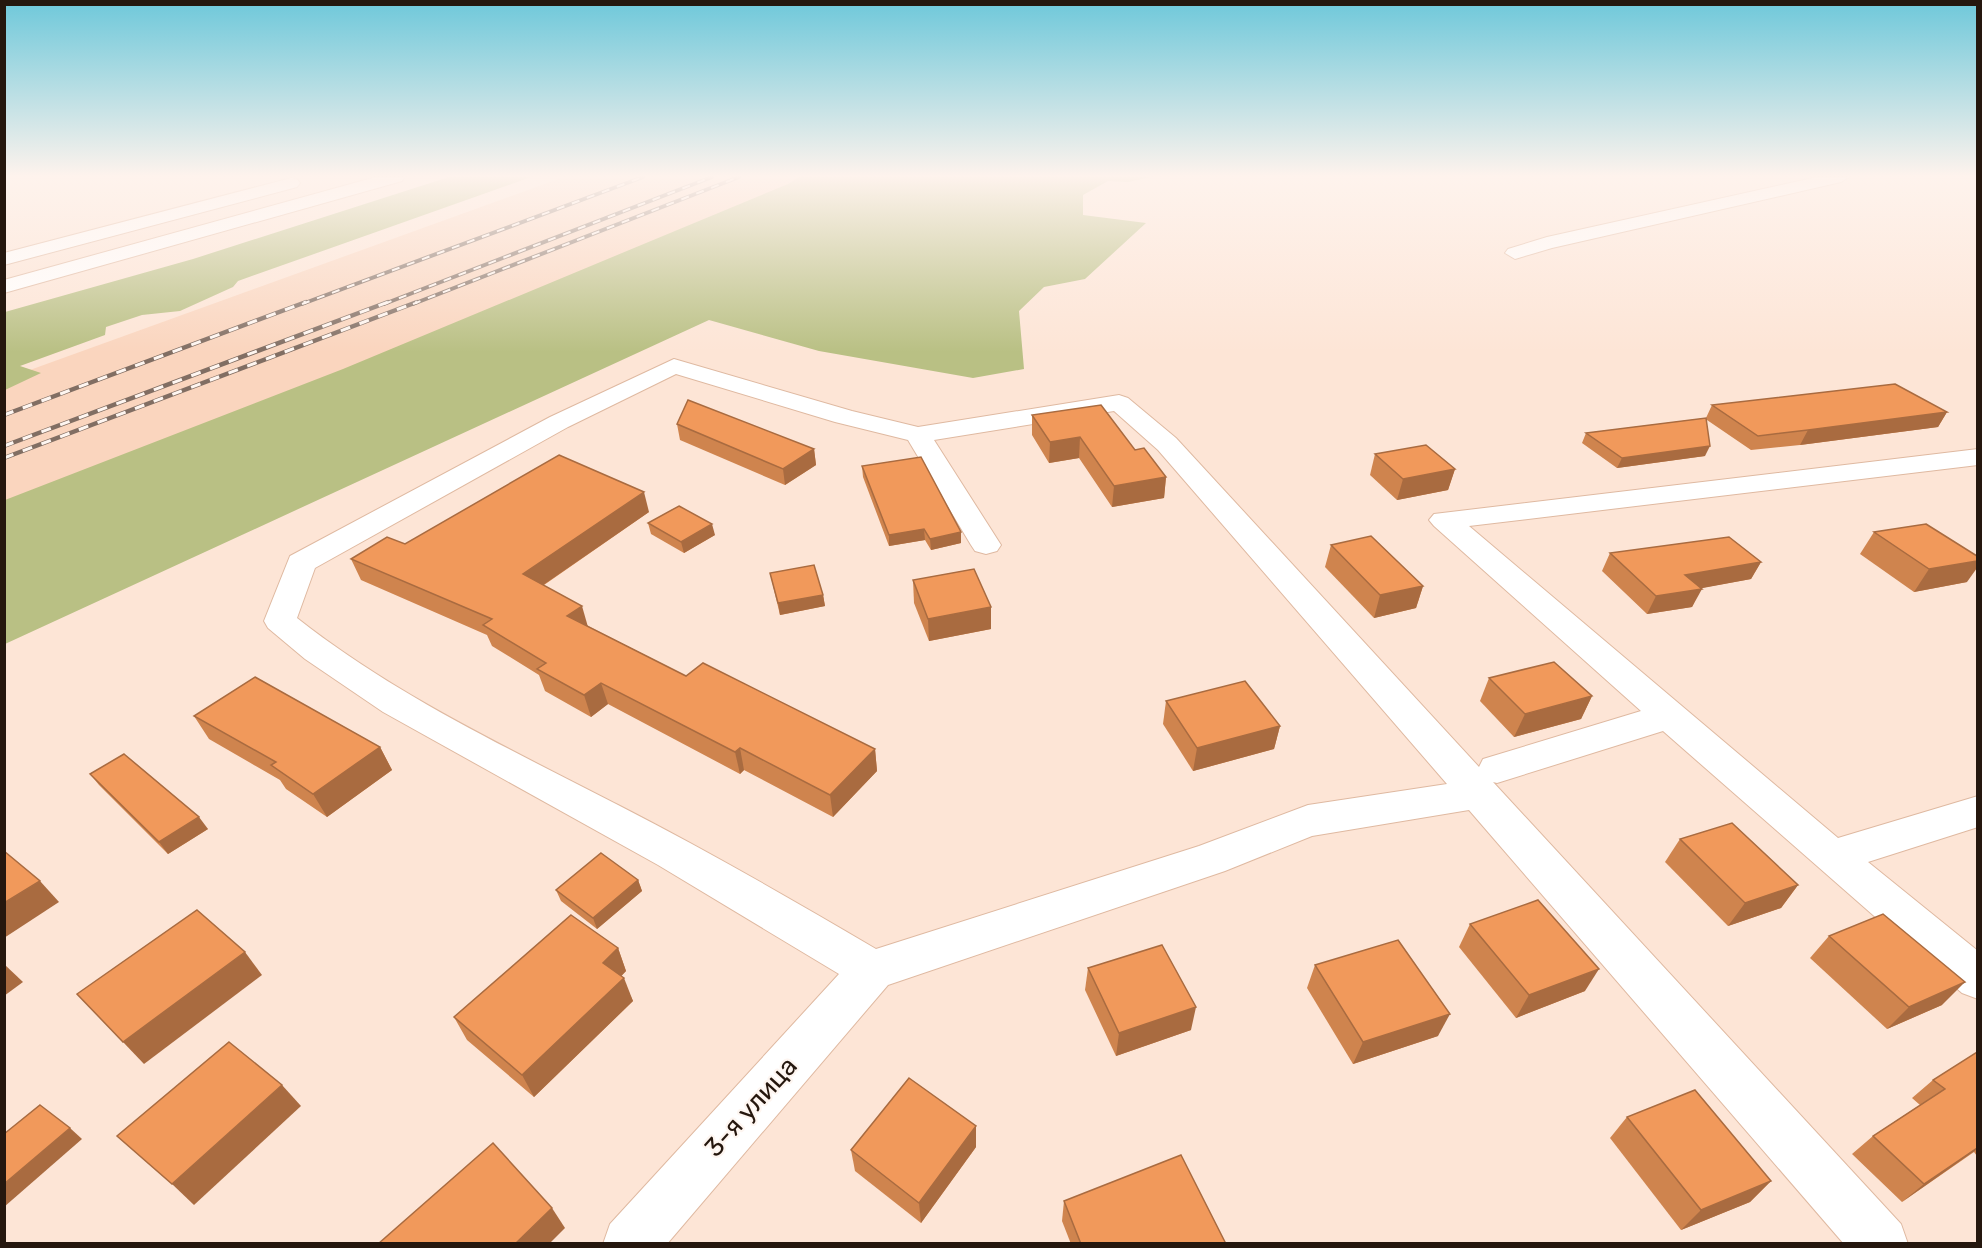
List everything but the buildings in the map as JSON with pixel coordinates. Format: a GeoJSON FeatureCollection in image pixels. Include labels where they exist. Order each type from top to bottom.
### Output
{"type":"FeatureCollection","features":[{"type":"Feature","properties":{"kind":"main road"},"geometry":{"type":"LineString","coordinates":[[4,259],[94,235]]}},
{"type":"Feature","properties":{"kind":"main road"},"geometry":{"type":"LineString","coordinates":[[4,287],[188,235]]}},
{"type":"Feature","properties":{"kind":"main road"},"geometry":{"type":"LineString","coordinates":[[1515,254],[1547,243],[1582,235]]}},
{"type":"Feature","properties":{"kind":"main road"},"geometry":{"type":"LineString","coordinates":[[1669,716],[1488,782],[1308,821],[1210,859],[872,970],[688,860],[416,716],[316,652],[280,621],[301,563],[559,422],[674,366],[844,417],[918,435],[1119,403],[1167,444],[1488,782],[1881,1244]]}},
{"type":"Feature","properties":{"kind":"main road"},"geometry":{"type":"LineString","coordinates":[[918,435],[986,545]]}},
{"type":"Feature","properties":{"kind":"main road"},"geometry":{"type":"LineString","coordinates":[[1977,457],[1444,520],[1832,857],[1977,979]]}},
{"type":"Feature","properties":{"kind":"main road"},"geometry":{"type":"LineString","coordinates":[[1832,857],[1977,811]]}},
{"type":"Feature","properties":{"kind":"main road","name":"3-я улица"},"geometry":{"type":"LineString","coordinates":[[630,1244],[872,970]]}},
{"type":"Feature","properties":{"kind":"shaded area"},"geometry":{"type":"Polygon","coordinates":[[[403,235],[729,235],[5,544],[5,379],[403,235]]]}},
{"type":"Feature","properties":{"kind":"green space"},"geometry":{"type":"Polygon","coordinates":[[[267,235],[367,235],[238,281],[233,287],[180,311],[142,315],[106,327],[105,335],[20,366],[41,373],[5,390],[5,312],[193,259],[267,235]]]}},
{"type":"Feature","properties":{"kind":"green space"},"geometry":{"type":"Polygon","coordinates":[[[665,235],[1133,235],[1085,279],[1044,287],[1019,311],[1024,369],[973,378],[819,351],[709,320],[5,644],[5,500],[343,369],[665,235]]]}},
{"type":"Feature","properties":{"kind":"railway"},"geometry":{"type":"LineString","coordinates":[[302,304],[487,235]]}},
{"type":"Feature","properties":{"kind":"railway"},"geometry":{"type":"LineString","coordinates":[[384,304],[562,235]]}},
{"type":"Feature","properties":{"kind":"railway"},"geometry":{"type":"LineString","coordinates":[[413,304],[590,235]]}},
{"type":"Feature","properties":{"kind":"railway"},"geometry":{"type":"LineString","coordinates":[[4,415],[306,302]]}},
{"type":"Feature","properties":{"kind":"railway"},"geometry":{"type":"LineString","coordinates":[[4,446],[388,302]]}},
{"type":"Feature","properties":{"kind":"railway"},"geometry":{"type":"LineString","coordinates":[[4,458],[417,302]]}}]}
